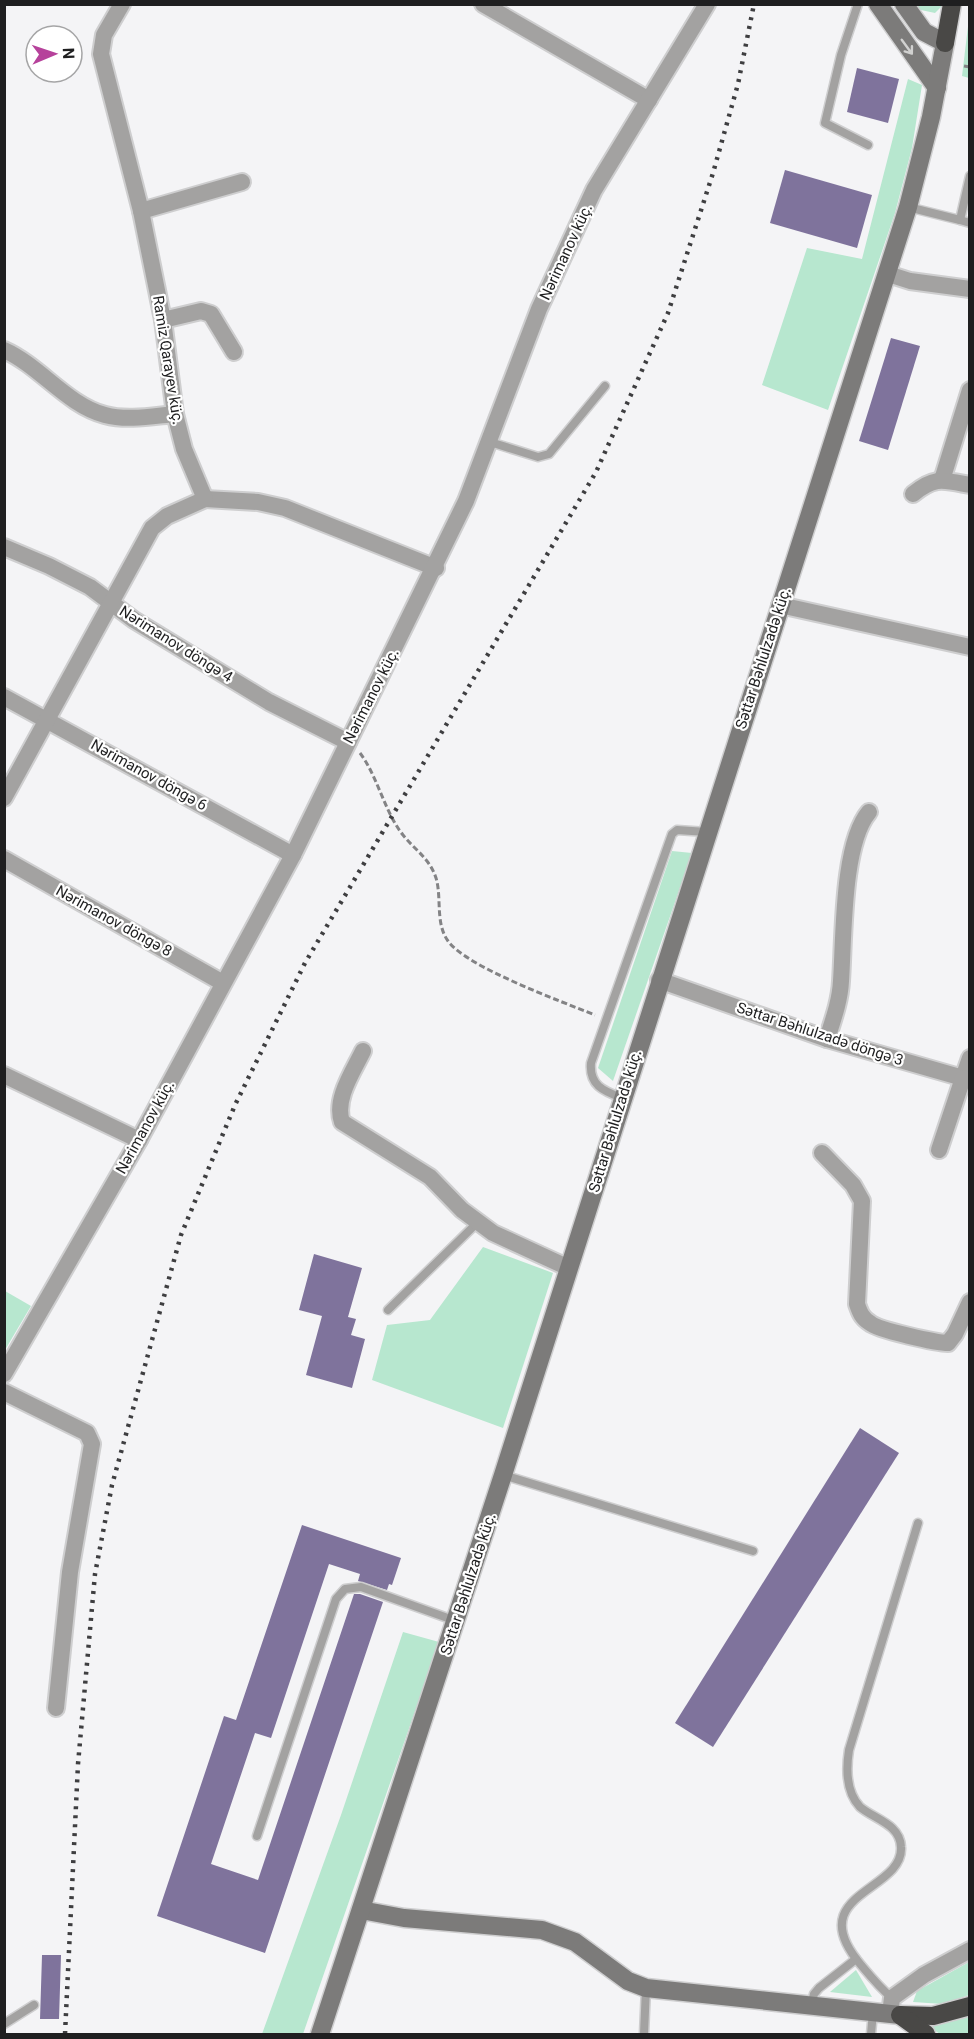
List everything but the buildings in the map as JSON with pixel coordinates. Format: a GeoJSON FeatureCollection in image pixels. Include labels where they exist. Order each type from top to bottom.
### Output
{"type":"FeatureCollection","features":[{"type":"Feature","properties":{"kind":"highway"},"geometry":{"type":"LineString","coordinates":[[945,43],[952,4]]}},
{"type":"Feature","properties":{"kind":"highway"},"geometry":{"type":"LineString","coordinates":[[889,2010],[933,2016],[969,2006]]}},
{"type":"Feature","properties":{"kind":"highway"},"geometry":{"type":"LineString","coordinates":[[889,2010],[926,2034]]}},
{"type":"Feature","properties":{"kind":"main road"},"geometry":{"type":"LineString","coordinates":[[878,4],[937,88]]}},
{"type":"Feature","properties":{"kind":"main road"},"geometry":{"type":"LineString","coordinates":[[904,4],[924,32],[945,43]]}},
{"type":"Feature","properties":{"kind":"main road","name":"Səttar Bəhlulzadə küç."},"geometry":{"type":"LineString","coordinates":[[320,2034],[456,1621],[706,832],[888,274],[908,207],[937,88],[945,43]]}},
{"type":"Feature","properties":{"kind":"main road"},"geometry":{"type":"LineString","coordinates":[[361,1910],[404,1918],[542,1930],[575,1942],[628,1981],[646,1988],[811,2006],[889,2010]]}},
{"type":"Feature","properties":{"kind":"street","name":"Ramiz Qarayev küç."},"geometry":{"type":"LineString","coordinates":[[122,4],[104,35],[101,54],[141,212],[163,320],[175,414],[184,448],[205,499]]}},
{"type":"Feature","properties":{"kind":"street"},"geometry":{"type":"LineString","coordinates":[[483,4],[649,100]]}},
{"type":"Feature","properties":{"kind":"street","name":"Nərimanov küç."},"geometry":{"type":"LineString","coordinates":[[4,1374],[139,1140],[293,855],[436,568],[490,442],[539,309],[594,190],[707,4]]}},
{"type":"Feature","properties":{"kind":"street"},"geometry":{"type":"LineString","coordinates":[[141,212],[242,182]]}},
{"type":"Feature","properties":{"kind":"street"},"geometry":{"type":"LineString","coordinates":[[888,274],[910,281],[969,289]]}},
{"type":"Feature","properties":{"kind":"street"},"geometry":{"type":"LineString","coordinates":[[163,320],[201,311],[211,314],[234,352]]}},
{"type":"Feature","properties":{"kind":"street"},"geometry":{"type":"LineString","coordinates":[[4,350],[21,357],[87,407],[106,415],[139,417],[175,414]]}},
{"type":"Feature","properties":{"kind":"street"},"geometry":{"type":"LineString","coordinates":[[942,480],[969,390]]}},
{"type":"Feature","properties":{"kind":"street"},"geometry":{"type":"LineString","coordinates":[[914,494],[928,482],[942,480],[969,485]]}},
{"type":"Feature","properties":{"kind":"street"},"geometry":{"type":"LineString","coordinates":[[4,798],[152,528],[167,516],[205,499],[258,502],[285,508],[436,568]]}},
{"type":"Feature","properties":{"kind":"street","name":"Nərimanov döngə 4"},"geometry":{"type":"LineString","coordinates":[[4,547],[90,587],[134,620],[269,702],[348,742]]}},
{"type":"Feature","properties":{"kind":"street"},"geometry":{"type":"LineString","coordinates":[[780,605],[969,647]]}},
{"type":"Feature","properties":{"kind":"street","name":"Nərimanov döngə 6"},"geometry":{"type":"LineString","coordinates":[[4,697],[48,719],[293,855]]}},
{"type":"Feature","properties":{"kind":"street"},"geometry":{"type":"LineString","coordinates":[[827,1039],[842,982],[843,923],[856,832],[869,812]]}},
{"type":"Feature","properties":{"kind":"street","name":"Nərimanov döngə 8"},"geometry":{"type":"LineString","coordinates":[[4,859],[223,983]]}},
{"type":"Feature","properties":{"kind":"street","name":"Səttar Bəhlulzadə döngə 3"},"geometry":{"type":"LineString","coordinates":[[659,980],[827,1039],[963,1078]]}},
{"type":"Feature","properties":{"kind":"street"},"geometry":{"type":"LineString","coordinates":[[363,1051],[340,1101],[338,1111],[342,1122],[430,1177],[477,1223],[493,1233],[569,1268]]}},
{"type":"Feature","properties":{"kind":"street"},"geometry":{"type":"LineString","coordinates":[[939,1150],[969,1058]]}},
{"type":"Feature","properties":{"kind":"street"},"geometry":{"type":"LineString","coordinates":[[4,1075],[139,1140]]}},
{"type":"Feature","properties":{"kind":"street"},"geometry":{"type":"LineString","coordinates":[[822,1153],[853,1185],[862,1201],[857,1304],[861,1316],[872,1325],[937,1343],[948,1343],[955,1334],[969,1302]]}},
{"type":"Feature","properties":{"kind":"street"},"geometry":{"type":"LineString","coordinates":[[4,1392],[87,1433],[92,1444],[70,1572],[56,1708]]}},
{"type":"Feature","properties":{"kind":"street"},"geometry":{"type":"LineString","coordinates":[[889,2010],[924,1975],[969,1950]]}},
{"type":"Feature","properties":{"kind":"lane"},"geometry":{"type":"LineString","coordinates":[[858,4],[825,123],[868,145]]}},
{"type":"Feature","properties":{"kind":"lane"},"geometry":{"type":"LineString","coordinates":[[908,207],[965,222],[969,176]]}},
{"type":"Feature","properties":{"kind":"lane"},"geometry":{"type":"LineString","coordinates":[[490,442],[538,457],[549,454],[605,386]]}},
{"type":"Feature","properties":{"kind":"lane"},"geometry":{"type":"LineString","coordinates":[[622,1098],[604,1091],[595,1084],[590,1074],[591,1063],[672,834],[677,830],[706,832]]}},
{"type":"Feature","properties":{"kind":"lane"},"geometry":{"type":"LineString","coordinates":[[388,1310],[477,1223]]}},
{"type":"Feature","properties":{"kind":"lane"},"geometry":{"type":"LineString","coordinates":[[503,1475],[753,1551]]}},
{"type":"Feature","properties":{"kind":"lane"},"geometry":{"type":"LineString","coordinates":[[871,2034],[889,2010],[856,1959],[847,1950],[841,1926],[842,1918],[847,1908],[896,1864],[902,1847],[898,1836],[887,1823],[860,1806],[849,1786],[846,1766],[918,1523]]}},
{"type":"Feature","properties":{"kind":"lane"},"geometry":{"type":"LineString","coordinates":[[257,1836],[336,1599],[345,1588],[361,1587],[456,1621]]}},
{"type":"Feature","properties":{"kind":"lane"},"geometry":{"type":"LineString","coordinates":[[811,2006],[814,1994],[819,1988],[856,1959]]}},
{"type":"Feature","properties":{"kind":"lane"},"geometry":{"type":"LineString","coordinates":[[644,2034],[646,1988]]}},
{"type":"Feature","properties":{"kind":"lane"},"geometry":{"type":"LineString","coordinates":[[4,2024],[34,2005]]}},
{"type":"Feature","properties":{"kind":"path"},"geometry":{"type":"LineString","coordinates":[[964,66],[969,67]]}},
{"type":"Feature","properties":{"kind":"path"},"geometry":{"type":"LineString","coordinates":[[348,742],[362,756],[402,833],[427,859],[436,879],[442,928],[448,941],[458,951],[504,977],[606,1019]]}},
{"type":"Feature","properties":{"kind":"green space"},"geometry":{"type":"Polygon","coordinates":[[[916,5],[943,5],[935,13],[921,10],[916,5]]]}},
{"type":"Feature","properties":{"kind":"green space"},"geometry":{"type":"Polygon","coordinates":[[[969,18],[969,78],[962,76],[969,18]]]}},
{"type":"Feature","properties":{"kind":"green space"},"geometry":{"type":"Polygon","coordinates":[[[908,79],[922,85],[912,148],[895,213],[828,410],[762,385],[807,248],[862,259],[908,79]]]}},
{"type":"Feature","properties":{"kind":"green space"},"geometry":{"type":"Polygon","coordinates":[[[672,851],[692,853],[613,1081],[598,1068],[672,851]]]}},
{"type":"Feature","properties":{"kind":"green space"},"geometry":{"type":"Polygon","coordinates":[[[483,1247],[553,1273],[503,1428],[372,1380],[387,1325],[430,1320],[483,1247]]]}},
{"type":"Feature","properties":{"kind":"green space"},"geometry":{"type":"Polygon","coordinates":[[[5,1291],[31,1306],[5,1350],[5,1291]]]}},
{"type":"Feature","properties":{"kind":"green space"},"geometry":{"type":"Polygon","coordinates":[[[403,1632],[439,1642],[303,2034],[262,2034],[341,1815],[403,1632]]]}},
{"type":"Feature","properties":{"kind":"green space"},"geometry":{"type":"Polygon","coordinates":[[[969,1962],[969,1995],[943,2004],[913,2002],[917,1991],[969,1962]]]}},
{"type":"Feature","properties":{"kind":"green space"},"geometry":{"type":"Polygon","coordinates":[[[856,1970],[872,1997],[830,1992],[856,1970]]]}},
{"type":"Feature","properties":{"kind":"green space"},"geometry":{"type":"Polygon","coordinates":[[[969,2015],[969,2034],[940,2034],[922,2022],[953,2021],[969,2015]]]}},
{"type":"Feature","properties":{"kind":"railway"},"geometry":{"type":"LineString","coordinates":[[65,2034],[78,1764],[95,1574],[112,1485],[181,1235],[235,1105],[305,963],[596,472],[668,313],[713,173],[738,84],[754,4]]}}]}
